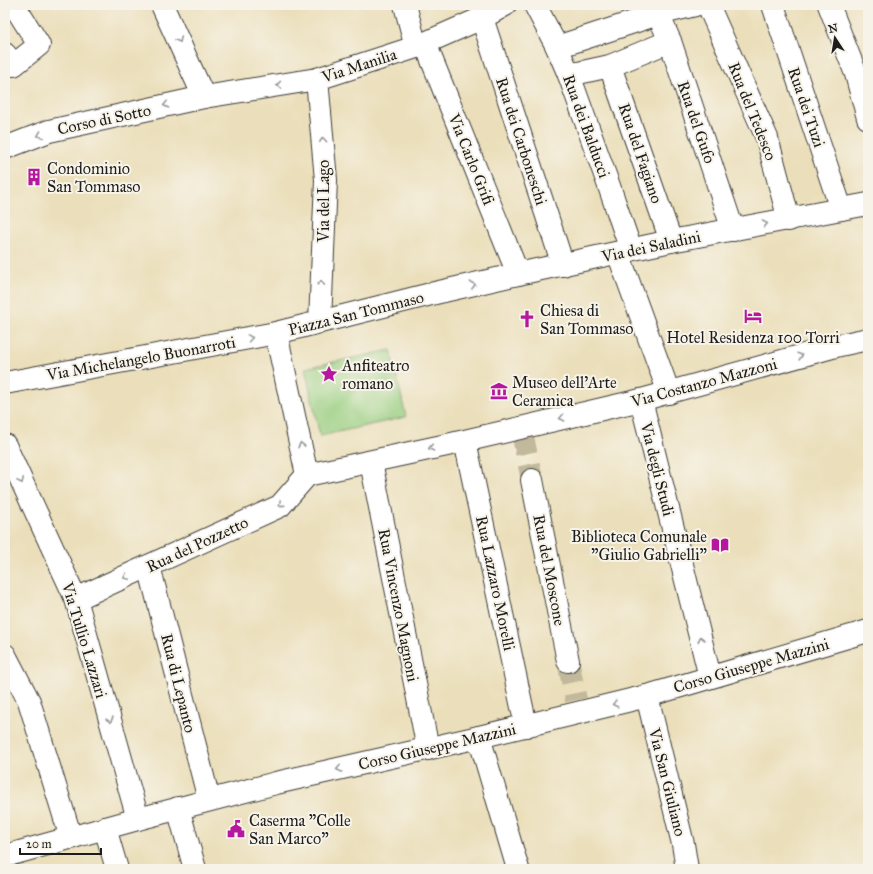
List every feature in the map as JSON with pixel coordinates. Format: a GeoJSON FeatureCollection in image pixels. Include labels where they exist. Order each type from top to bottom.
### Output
{"type":"FeatureCollection","features":[{"type":"Feature","properties":{"kind":"street"},"geometry":{"type":"LineString","coordinates":[[5,54],[14,65],[40,45],[14,5]]}},
{"type":"Feature","properties":{"kind":"street"},"geometry":{"type":"LineString","coordinates":[[162,5],[204,97]]}},
{"type":"Feature","properties":{"kind":"street","name":"Via Carlo Grifi"},"geometry":{"type":"LineString","coordinates":[[405,5],[518,274]]}},
{"type":"Feature","properties":{"kind":"street","name":"Rua dei Balducci"},"geometry":{"type":"LineString","coordinates":[[535,5],[557,47],[569,75],[610,186],[624,251],[669,393]]}},
{"type":"Feature","properties":{"kind":"street"},"geometry":{"type":"LineString","coordinates":[[557,47],[658,14],[695,5]]}},
{"type":"Feature","properties":{"kind":"street","name":"Rua del Tedesco"},"geometry":{"type":"LineString","coordinates":[[708,5],[767,138],[789,220]]}},
{"type":"Feature","properties":{"kind":"street","name":"Rua dei Tuzi"},"geometry":{"type":"LineString","coordinates":[[773,5],[841,210]]}},
{"type":"Feature","properties":{"kind":"street"},"geometry":{"type":"LineString","coordinates":[[829,5],[856,74],[868,118]]}},
{"type":"Feature","properties":{"kind":"street","name":"Via Manilia"},"geometry":{"type":"LineString","coordinates":[[204,97],[317,79],[421,45],[492,10]]}},
{"type":"Feature","properties":{"kind":"street","name":"Rua dei Carboneschi"},"geometry":{"type":"LineString","coordinates":[[492,10],[562,265]]}},
{"type":"Feature","properties":{"kind":"street","name":"Rua del Gufo"},"geometry":{"type":"LineString","coordinates":[[658,14],[670,41],[733,230]]}},
{"type":"Feature","properties":{"kind":"street"},"geometry":{"type":"LineString","coordinates":[[569,75],[610,66],[670,41]]}},
{"type":"Feature","properties":{"kind":"street","name":"Rua del Fagiano"},"geometry":{"type":"LineString","coordinates":[[610,66],[672,241]]}},
{"type":"Feature","properties":{"kind":"street","name":"Via del Lago"},"geometry":{"type":"LineString","coordinates":[[317,79],[326,180],[320,322]]}},
{"type":"Feature","properties":{"kind":"street","name":"Corso di Sotto"},"geometry":{"type":"LineString","coordinates":[[5,148],[49,131],[204,97]]}},
{"type":"Feature","properties":{"kind":"street","name":"Via dei Saladini"},"geometry":{"type":"LineString","coordinates":[[435,293],[672,241],[868,204]]}},
{"type":"Feature","properties":{"kind":"street","name":"Piazza San Tommaso"},"geometry":{"type":"LineString","coordinates":[[307,475],[276,333],[435,293]]}},
{"type":"Feature","properties":{"kind":"street","name":"Via Michelangelo Buonarroti"},"geometry":{"type":"LineString","coordinates":[[5,382],[276,333]]}},
{"type":"Feature","properties":{"kind":"street","name":"Via Costanzo Mazzoni"},"geometry":{"type":"LineString","coordinates":[[467,440],[522,430],[669,393],[840,345],[868,339]]}},
{"type":"Feature","properties":{"kind":"street","name":"Via degli Studi"},"geometry":{"type":"LineString","coordinates":[[641,400],[710,677]]}},
{"type":"Feature","properties":{"kind":"street"},"geometry":{"type":"LineString","coordinates":[[307,475],[467,440]]}},
{"type":"Feature","properties":{"kind":"street","name":"Rua Lazzaro Morelli"},"geometry":{"type":"LineString","coordinates":[[467,440],[526,726]]}},
{"type":"Feature","properties":{"kind":"street","name":"Via Tullio Lazzari"},"geometry":{"type":"LineString","coordinates":[[5,445],[76,599],[138,819]]}},
{"type":"Feature","properties":{"kind":"street","name":"Rua Vincenzo Magnoni"},"geometry":{"type":"LineString","coordinates":[[371,462],[428,749]]}},
{"type":"Feature","properties":{"kind":"street","name":"Rua del Pozzetto"},"geometry":{"type":"LineString","coordinates":[[76,599],[280,506],[307,475]]}},
{"type":"Feature","properties":{"kind":"street","name":"Rua del Moscone"},"geometry":{"type":"LineString","coordinates":[[532,480],[568,661]]}},
{"type":"Feature","properties":{"kind":"street","name":"Rua di Lepanto"},"geometry":{"type":"LineString","coordinates":[[149,566],[209,800]]}},
{"type":"Feature","properties":{"kind":"street","name":"Corso Giuseppe Mazzini"},"geometry":{"type":"LineString","coordinates":[[5,856],[178,808],[276,783],[526,726],[577,706],[647,696],[868,631]]}},
{"type":"Feature","properties":{"kind":"street"},"geometry":{"type":"LineString","coordinates":[[5,655],[29,701],[71,838]]}},
{"type":"Feature","properties":{"kind":"street","name":"Via San Giuliano"},"geometry":{"type":"LineString","coordinates":[[647,696],[683,844],[687,869]]}},
{"type":"Feature","properties":{"kind":"street"},"geometry":{"type":"LineString","coordinates":[[479,737],[518,869]]}},
{"type":"Feature","properties":{"kind":"street"},"geometry":{"type":"LineString","coordinates":[[178,808],[195,869]]}},
{"type":"Feature","properties":{"kind":"street"},"geometry":{"type":"LineString","coordinates":[[105,828],[117,869]]}},
{"type":"Feature","properties":{"kind":"green space"},"geometry":{"type":"Polygon","coordinates":[[[391,350],[406,417],[320,436],[305,368],[391,350]]]}},
{"type":"Feature","properties":{"kind":"tunnel"},"geometry":{"type":"LineString","coordinates":[[522,432],[532,480]]}},
{"type":"Feature","properties":{"kind":"tunnel"},"geometry":{"type":"LineString","coordinates":[[568,661],[576,700]]}},
{"type":"Feature","properties":{"kind":"place","name":"Condominio San Tommaso"},"geometry":{"type":"Point","coordinates":[34,177]}},
{"type":"Feature","properties":{"kind":"place","name":"Hotel Residenza 100 Torri"},"geometry":{"type":"Point","coordinates":[753,316]}},
{"type":"Feature","properties":{"kind":"place","name":"Chiesa di San Tommaso"},"geometry":{"type":"Point","coordinates":[527,319]}},
{"type":"Feature","properties":{"kind":"place","name":"Anfiteatro romano"},"geometry":{"type":"Point","coordinates":[329,374]}},
{"type":"Feature","properties":{"kind":"place","name":"Museo dell'Arte Ceramica"},"geometry":{"type":"Point","coordinates":[499,391]}},
{"type":"Feature","properties":{"kind":"place","name":"Biblioteca Comunale \"Giulio Gabrielli\""},"geometry":{"type":"Point","coordinates":[720,545]}},
{"type":"Feature","properties":{"kind":"place","name":"Caserma \"Colle San Marco\""},"geometry":{"type":"Point","coordinates":[236,829]}}]}
